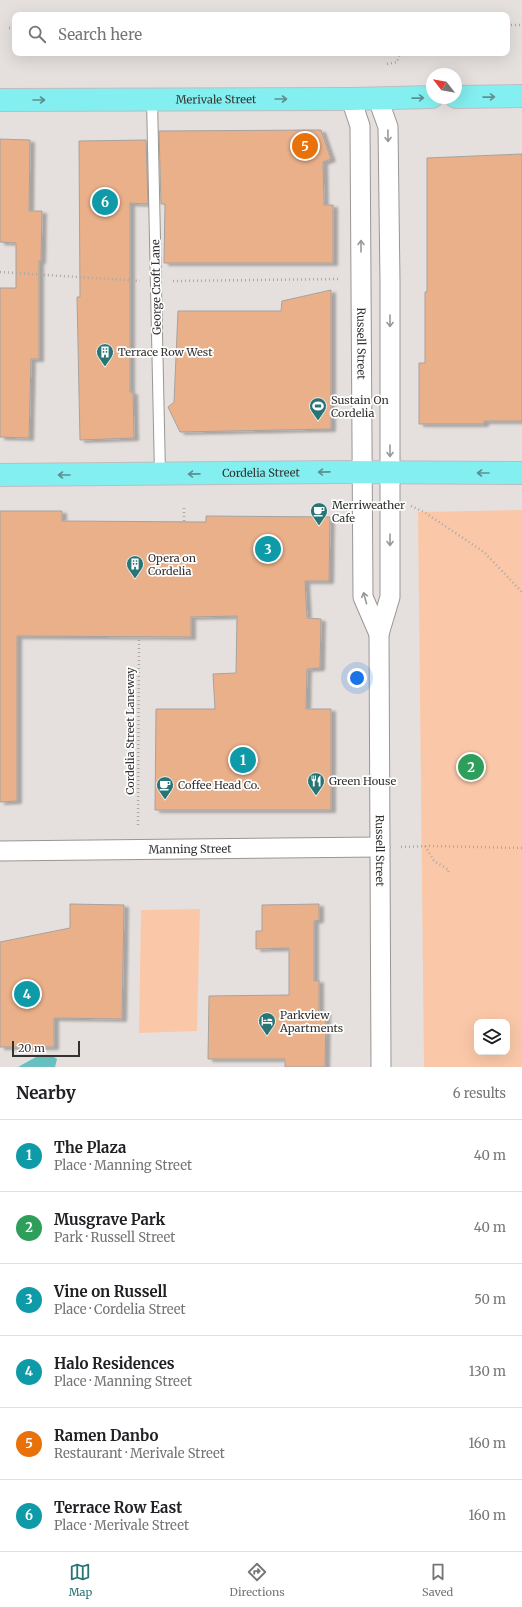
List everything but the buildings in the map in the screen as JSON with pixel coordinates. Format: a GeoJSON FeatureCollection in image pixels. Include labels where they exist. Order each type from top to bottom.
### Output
{"type":"FeatureCollection","features":[{"type":"Feature","properties":{"kind":"main road"},"geometry":{"type":"LineString","coordinates":[[462,97],[522,96]]}},
{"type":"Feature","properties":{"kind":"main road","name":"Merivale Street"},"geometry":{"type":"LineString","coordinates":[[0,100],[378,99],[426,97]]}},
{"type":"Feature","properties":{"kind":"main road","name":"Cordelia Street"},"geometry":{"type":"LineString","coordinates":[[0,475],[363,472],[522,473]]}},
{"type":"Feature","properties":{"kind":"street","name":"Russell Street"},"geometry":{"type":"LineString","coordinates":[[351,99],[360,126],[363,597],[379,634]]}},
{"type":"Feature","properties":{"kind":"street","name":"Russell Street"},"geometry":{"type":"LineString","coordinates":[[378,99],[388,126],[390,473],[390,597],[379,634],[381,1067]]}},
{"type":"Feature","properties":{"kind":"street","name":"Manning Street"},"geometry":{"type":"LineString","coordinates":[[0,851],[380,847]]}},
{"type":"Feature","properties":{"kind":"lane","name":"George Croft Lane"},"geometry":{"type":"LineString","coordinates":[[152,99],[160,474]]}},
{"type":"Feature","properties":{"kind":"path"},"geometry":{"type":"LineString","coordinates":[[510,25],[522,25]]}},
{"type":"Feature","properties":{"kind":"path"},"geometry":{"type":"LineString","coordinates":[[387,64],[397,62],[399,56]]}},
{"type":"Feature","properties":{"kind":"path"},"geometry":{"type":"LineString","coordinates":[[412,506],[424,512],[484,552],[522,592]]}},
{"type":"Feature","properties":{"kind":"path"},"geometry":{"type":"LineString","coordinates":[[184,508],[184,521]]}},
{"type":"Feature","properties":{"kind":"path","name":"Cordelia Street Laneway"},"geometry":{"type":"LineString","coordinates":[[138,825],[139,636]]}},
{"type":"Feature","properties":{"kind":"path"},"geometry":{"type":"LineString","coordinates":[[380,847],[425,846],[522,848]]}},
{"type":"Feature","properties":{"kind":"path"},"geometry":{"type":"LineString","coordinates":[[425,846],[434,861],[448,870],[447,874]]}},
{"type":"Feature","properties":{"kind":"shaded area"},"geometry":{"type":"Polygon","coordinates":[[[522,510],[522,1067],[424,1067],[418,512],[522,510]]]}},
{"type":"Feature","properties":{"kind":"shaded area"},"geometry":{"type":"Polygon","coordinates":[[[200,909],[197,1031],[139,1033],[141,910],[200,909]]]}},
{"type":"Feature","properties":{"kind":"water"},"geometry":{"type":"Polygon","coordinates":[[[51,1055],[57,1059],[55,1067],[18,1067],[36,1057],[51,1055]]]}},
{"type":"Feature","properties":{"kind":"place","name":"Ramen Danbo"},"geometry":{"type":"Point","coordinates":[305,146]}},
{"type":"Feature","properties":{"kind":"place","name":"Terrace Row East"},"geometry":{"type":"Point","coordinates":[105,202]}},
{"type":"Feature","properties":{"kind":"place","name":"Terrace Row West"},"geometry":{"type":"Point","coordinates":[105,367]}},
{"type":"Feature","properties":{"kind":"place","name":"Sustain On Cordelia"},"geometry":{"type":"Point","coordinates":[318,421]}},
{"type":"Feature","properties":{"kind":"place","name":"Merriweather Cafe"},"geometry":{"type":"Point","coordinates":[319,526]}},
{"type":"Feature","properties":{"kind":"place","name":"Vine on Russell"},"geometry":{"type":"Point","coordinates":[268,549]}},
{"type":"Feature","properties":{"kind":"place","name":"Opera on Cordelia"},"geometry":{"type":"Point","coordinates":[135,579]}},
{"type":"Feature","properties":{"kind":"place","name":"The Plaza"},"geometry":{"type":"Point","coordinates":[243,760]}},
{"type":"Feature","properties":{"kind":"place","name":"Musgrave Park"},"geometry":{"type":"Point","coordinates":[471,767]}},
{"type":"Feature","properties":{"kind":"place","name":"Green House"},"geometry":{"type":"Point","coordinates":[316,796]}},
{"type":"Feature","properties":{"kind":"place","name":"Coffee Head Co."},"geometry":{"type":"Point","coordinates":[165,800]}},
{"type":"Feature","properties":{"kind":"place","name":"Halo Residences"},"geometry":{"type":"Point","coordinates":[27,994]}},
{"type":"Feature","properties":{"kind":"place","name":"Parkview Apartments"},"geometry":{"type":"Point","coordinates":[267,1036]}}]}
